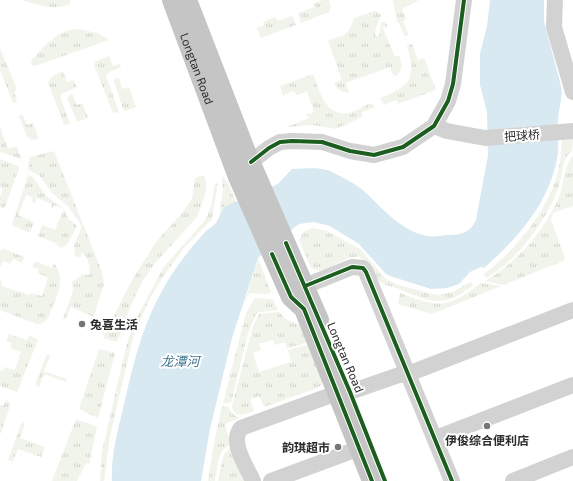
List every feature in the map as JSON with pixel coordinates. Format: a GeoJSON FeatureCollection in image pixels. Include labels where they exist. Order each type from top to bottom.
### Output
{"type":"FeatureCollection","features":[{"type":"Feature","properties":{"kind":"main road","name":"Longtan Road"},"geometry":{"type":"LineString","coordinates":[[172,0],[250,173]]}},
{"type":"Feature","properties":{"kind":"main road","name":"Longtan Road"},"geometry":{"type":"LineString","coordinates":[[187,0],[250,173]]}},
{"type":"Feature","properties":{"kind":"main road"},"geometry":{"type":"LineString","coordinates":[[250,173],[279,249]]}},
{"type":"Feature","properties":{"kind":"main road","name":"Longtan Road"},"geometry":{"type":"LineString","coordinates":[[279,249],[305,286],[344,392],[360,448],[372,481]]}},
{"type":"Feature","properties":{"kind":"main road","name":"Longtan Road"},"geometry":{"type":"LineString","coordinates":[[279,249],[291,297],[304,309],[385,481]]}},
{"type":"Feature","properties":{"kind":"street"},"geometry":{"type":"LineString","coordinates":[[250,173],[269,148],[280,142],[322,142],[362,154],[380,153],[403,147],[434,126],[448,101],[453,84],[464,0]]}},
{"type":"Feature","properties":{"kind":"street"},"geometry":{"type":"LineString","coordinates":[[555,0],[554,27],[573,92]]}},
{"type":"Feature","properties":{"kind":"street","name":"把球桥"},"geometry":{"type":"LineString","coordinates":[[434,126],[447,131],[485,138],[566,132]]}},
{"type":"Feature","properties":{"kind":"street"},"geometry":{"type":"LineString","coordinates":[[305,286],[352,267],[363,268],[370,281],[436,438],[452,481]]}},
{"type":"Feature","properties":{"kind":"street"},"geometry":{"type":"LineString","coordinates":[[253,481],[238,447],[236,438],[238,431],[249,424],[344,392],[399,375],[408,374],[573,310]]}},
{"type":"Feature","properties":{"kind":"street"},"geometry":{"type":"LineString","coordinates":[[436,438],[573,385]]}},
{"type":"Feature","properties":{"kind":"street"},"geometry":{"type":"LineString","coordinates":[[271,481],[360,448]]}},
{"type":"Feature","properties":{"kind":"street"},"geometry":{"type":"LineString","coordinates":[[513,481],[573,457]]}},
{"type":"Feature","properties":{"kind":"green space"},"geometry":{"type":"Polygon","coordinates":[[[22,0],[70,0],[70,4],[52,7],[22,0]]]}},
{"type":"Feature","properties":{"kind":"green space"},"geometry":{"type":"Polygon","coordinates":[[[322,0],[329,0],[331,7],[329,12],[301,23],[298,13],[315,7],[314,4],[322,0]]]}},
{"type":"Feature","properties":{"kind":"green space"},"geometry":{"type":"Polygon","coordinates":[[[393,0],[419,0],[402,9],[406,19],[403,21],[409,35],[405,36],[396,18],[393,0]]]}},
{"type":"Feature","properties":{"kind":"green space"},"geometry":{"type":"Polygon","coordinates":[[[377,11],[381,15],[376,28],[375,36],[379,37],[381,22],[386,22],[387,26],[383,28],[395,57],[399,56],[402,65],[401,71],[394,77],[390,67],[346,83],[349,93],[342,91],[338,89],[334,83],[342,80],[328,41],[346,34],[354,18],[377,11]]]}},
{"type":"Feature","properties":{"kind":"green space"},"geometry":{"type":"Polygon","coordinates":[[[292,16],[296,25],[261,38],[257,28],[264,25],[263,22],[275,17],[278,21],[292,16]]]}},
{"type":"Feature","properties":{"kind":"green space"},"geometry":{"type":"Polygon","coordinates":[[[77,29],[98,33],[109,40],[35,66],[31,64],[32,60],[41,49],[52,40],[64,32],[77,29]]]}},
{"type":"Feature","properties":{"kind":"green space"},"geometry":{"type":"Polygon","coordinates":[[[412,44],[418,60],[424,58],[436,90],[398,104],[396,100],[384,105],[380,98],[399,89],[409,79],[411,65],[407,45],[412,44]]]}},
{"type":"Feature","properties":{"kind":"green space"},"geometry":{"type":"Polygon","coordinates":[[[0,48],[17,89],[14,92],[17,102],[13,103],[0,70],[0,48]]]}},
{"type":"Feature","properties":{"kind":"green space"},"geometry":{"type":"Polygon","coordinates":[[[109,56],[113,66],[120,64],[121,67],[109,72],[106,76],[119,112],[113,113],[94,65],[96,61],[109,56]]]}},
{"type":"Feature","properties":{"kind":"green space"},"geometry":{"type":"Polygon","coordinates":[[[63,71],[67,82],[73,80],[77,87],[61,94],[61,99],[70,124],[64,125],[48,82],[53,76],[63,71]]]}},
{"type":"Feature","properties":{"kind":"green space"},"geometry":{"type":"Polygon","coordinates":[[[313,74],[324,101],[333,111],[348,113],[371,103],[375,107],[362,112],[362,117],[336,129],[313,125],[287,127],[309,118],[307,115],[314,112],[307,92],[296,95],[294,91],[283,95],[280,86],[313,74]]]}},
{"type":"Feature","properties":{"kind":"green space"},"geometry":{"type":"Polygon","coordinates":[[[119,78],[122,89],[129,87],[136,107],[124,111],[114,82],[115,79],[119,78]]]}},
{"type":"Feature","properties":{"kind":"green space"},"geometry":{"type":"Polygon","coordinates":[[[72,94],[77,105],[82,103],[88,118],[77,122],[67,98],[72,94]]]}},
{"type":"Feature","properties":{"kind":"green space"},"geometry":{"type":"Polygon","coordinates":[[[23,115],[27,125],[33,123],[39,139],[31,140],[27,136],[19,116],[23,115]]]}},
{"type":"Feature","properties":{"kind":"green space"},"geometry":{"type":"Polygon","coordinates":[[[0,127],[8,149],[17,146],[21,159],[0,152],[0,127]]]}},
{"type":"Feature","properties":{"kind":"green space"},"geometry":{"type":"Polygon","coordinates":[[[573,135],[572,150],[565,160],[558,189],[546,214],[529,240],[519,251],[497,271],[486,278],[484,274],[508,254],[538,216],[553,187],[558,172],[562,136],[573,135]]]}},
{"type":"Feature","properties":{"kind":"green space"},"geometry":{"type":"Polygon","coordinates":[[[54,151],[102,272],[104,284],[89,331],[87,330],[92,316],[71,307],[65,320],[63,319],[73,291],[72,281],[77,279],[82,274],[89,275],[90,272],[84,254],[82,252],[80,258],[75,256],[74,245],[80,232],[81,225],[68,206],[52,193],[39,175],[28,170],[30,157],[54,151]]]}},
{"type":"Feature","properties":{"kind":"green space"},"geometry":{"type":"Polygon","coordinates":[[[573,156],[573,206],[553,213],[551,220],[565,258],[563,261],[504,285],[485,281],[508,264],[530,244],[539,232],[560,194],[568,164],[573,156]]]}},
{"type":"Feature","properties":{"kind":"green space"},"geometry":{"type":"Polygon","coordinates":[[[0,159],[18,166],[19,168],[4,209],[0,207],[0,197],[3,189],[0,187],[0,159]]]}},
{"type":"Feature","properties":{"kind":"green space"},"geometry":{"type":"Polygon","coordinates":[[[28,175],[33,177],[46,196],[64,209],[54,205],[53,208],[51,207],[52,204],[37,198],[35,203],[31,201],[33,197],[26,195],[18,215],[34,222],[30,233],[12,225],[28,175]]]}},
{"type":"Feature","properties":{"kind":"green space"},"geometry":{"type":"Polygon","coordinates":[[[204,175],[206,181],[206,192],[197,217],[156,262],[142,282],[117,342],[103,338],[132,280],[156,242],[183,212],[192,199],[195,178],[204,175]]]}},
{"type":"Feature","properties":{"kind":"green space"},"geometry":{"type":"Polygon","coordinates":[[[223,177],[228,183],[236,202],[222,210],[219,216],[223,191],[223,177]]]}},
{"type":"Feature","properties":{"kind":"green space"},"geometry":{"type":"Polygon","coordinates":[[[215,183],[218,184],[212,219],[184,248],[164,275],[149,300],[134,334],[110,436],[104,481],[100,481],[102,452],[126,347],[133,325],[163,268],[206,219],[211,206],[215,183]]]}},
{"type":"Feature","properties":{"kind":"green space"},"geometry":{"type":"Polygon","coordinates":[[[64,209],[68,218],[77,226],[67,245],[61,248],[55,243],[38,236],[42,225],[55,230],[64,209]]]}},
{"type":"Feature","properties":{"kind":"green space"},"geometry":{"type":"Polygon","coordinates":[[[312,228],[327,231],[360,249],[386,279],[398,285],[437,295],[453,292],[470,282],[473,285],[454,298],[437,301],[428,300],[381,283],[373,275],[365,262],[359,257],[347,259],[323,270],[311,268],[299,240],[303,232],[312,228]]]}},
{"type":"Feature","properties":{"kind":"green space"},"geometry":{"type":"Polygon","coordinates":[[[2,248],[24,257],[22,263],[13,259],[10,264],[3,261],[0,268],[0,252],[2,248]]]}},
{"type":"Feature","properties":{"kind":"green space"},"geometry":{"type":"Polygon","coordinates":[[[258,258],[271,292],[268,294],[251,293],[248,295],[244,305],[258,258]]]}},
{"type":"Feature","properties":{"kind":"green space"},"geometry":{"type":"Polygon","coordinates":[[[35,261],[52,268],[54,263],[60,277],[57,297],[48,318],[43,323],[37,324],[0,310],[0,280],[2,281],[1,286],[30,295],[31,293],[42,296],[48,278],[38,273],[39,269],[32,267],[35,261]]]}},
{"type":"Feature","properties":{"kind":"green space"},"geometry":{"type":"Polygon","coordinates":[[[481,283],[501,286],[432,314],[398,304],[400,293],[434,303],[451,302],[460,298],[481,283]]]}},
{"type":"Feature","properties":{"kind":"green space"},"geometry":{"type":"Polygon","coordinates":[[[255,298],[273,299],[278,310],[259,312],[256,314],[248,333],[231,403],[223,403],[246,313],[255,298]]]}},
{"type":"Feature","properties":{"kind":"green space"},"geometry":{"type":"Polygon","coordinates":[[[279,312],[286,319],[300,325],[310,342],[287,348],[285,342],[275,345],[273,340],[259,344],[261,350],[253,353],[259,372],[291,362],[288,350],[310,344],[323,380],[321,385],[315,389],[264,407],[259,396],[250,400],[254,411],[237,415],[232,406],[253,326],[259,314],[279,312]]]}},
{"type":"Feature","properties":{"kind":"green space"},"geometry":{"type":"Polygon","coordinates":[[[9,334],[27,340],[29,335],[38,340],[17,392],[0,386],[0,370],[3,371],[4,367],[15,370],[21,352],[10,348],[12,343],[6,341],[9,334]]]}},
{"type":"Feature","properties":{"kind":"green space"},"geometry":{"type":"Polygon","coordinates":[[[99,349],[115,353],[98,418],[79,409],[99,349]]]}},
{"type":"Feature","properties":{"kind":"green space"},"geometry":{"type":"Polygon","coordinates":[[[47,354],[50,356],[44,371],[67,379],[66,382],[44,374],[39,387],[35,385],[47,354]]]}},
{"type":"Feature","properties":{"kind":"green space"},"geometry":{"type":"Polygon","coordinates":[[[6,400],[9,402],[10,406],[0,435],[0,405],[3,406],[6,400]]]}},
{"type":"Feature","properties":{"kind":"green space"},"geometry":{"type":"Polygon","coordinates":[[[222,406],[228,407],[233,414],[239,418],[225,424],[231,445],[226,447],[221,454],[215,481],[208,481],[214,443],[222,406]]]}},
{"type":"Feature","properties":{"kind":"green space"},"geometry":{"type":"Polygon","coordinates":[[[76,419],[97,427],[89,465],[86,463],[77,481],[52,481],[76,419]]]}},
{"type":"Feature","properties":{"kind":"green space"},"geometry":{"type":"Polygon","coordinates":[[[22,422],[25,423],[20,438],[45,447],[41,457],[18,449],[13,461],[8,460],[22,422]]]}},
{"type":"Feature","properties":{"kind":"green space"},"geometry":{"type":"Polygon","coordinates":[[[229,449],[233,449],[245,481],[218,481],[223,456],[229,449]]]}},
{"type":"Feature","properties":{"kind":"water","name":"龙潭河"},"geometry":{"type":"Polygon","coordinates":[[[490,0],[544,0],[544,21],[561,86],[561,99],[558,115],[558,153],[554,170],[541,202],[521,231],[484,268],[481,267],[470,272],[459,284],[447,288],[431,289],[385,273],[359,244],[330,226],[313,222],[299,224],[258,258],[232,338],[210,429],[201,481],[112,481],[113,454],[131,373],[141,339],[154,306],[162,290],[184,257],[206,231],[216,222],[226,206],[278,184],[292,169],[324,169],[355,184],[401,225],[419,234],[439,236],[461,234],[471,228],[476,220],[488,155],[487,112],[480,85],[480,54],[487,26],[490,0]]]}},
{"type":"Feature","properties":{"kind":"cycle path"},"geometry":{"type":"LineString","coordinates":[[251,162],[269,148],[280,142],[292,141],[322,142],[350,151],[374,155],[403,147],[434,126],[448,101],[453,84],[464,0]]}},
{"type":"Feature","properties":{"kind":"cycle path"},"geometry":{"type":"LineString","coordinates":[[286,243],[350,392],[385,481]]}},
{"type":"Feature","properties":{"kind":"cycle path"},"geometry":{"type":"LineString","coordinates":[[272,254],[291,297],[304,309],[372,481]]}},
{"type":"Feature","properties":{"kind":"cycle path"},"geometry":{"type":"LineString","coordinates":[[305,286],[352,267],[363,268],[366,272],[452,481]]}},
{"type":"Feature","properties":{"kind":"place","name":"兔喜生活"},"geometry":{"type":"Point","coordinates":[82,324]}},
{"type":"Feature","properties":{"kind":"place","name":"伊俊综合便利店"},"geometry":{"type":"Point","coordinates":[487,426]}},
{"type":"Feature","properties":{"kind":"place","name":"韵琪超市"},"geometry":{"type":"Point","coordinates":[338,447]}}]}
